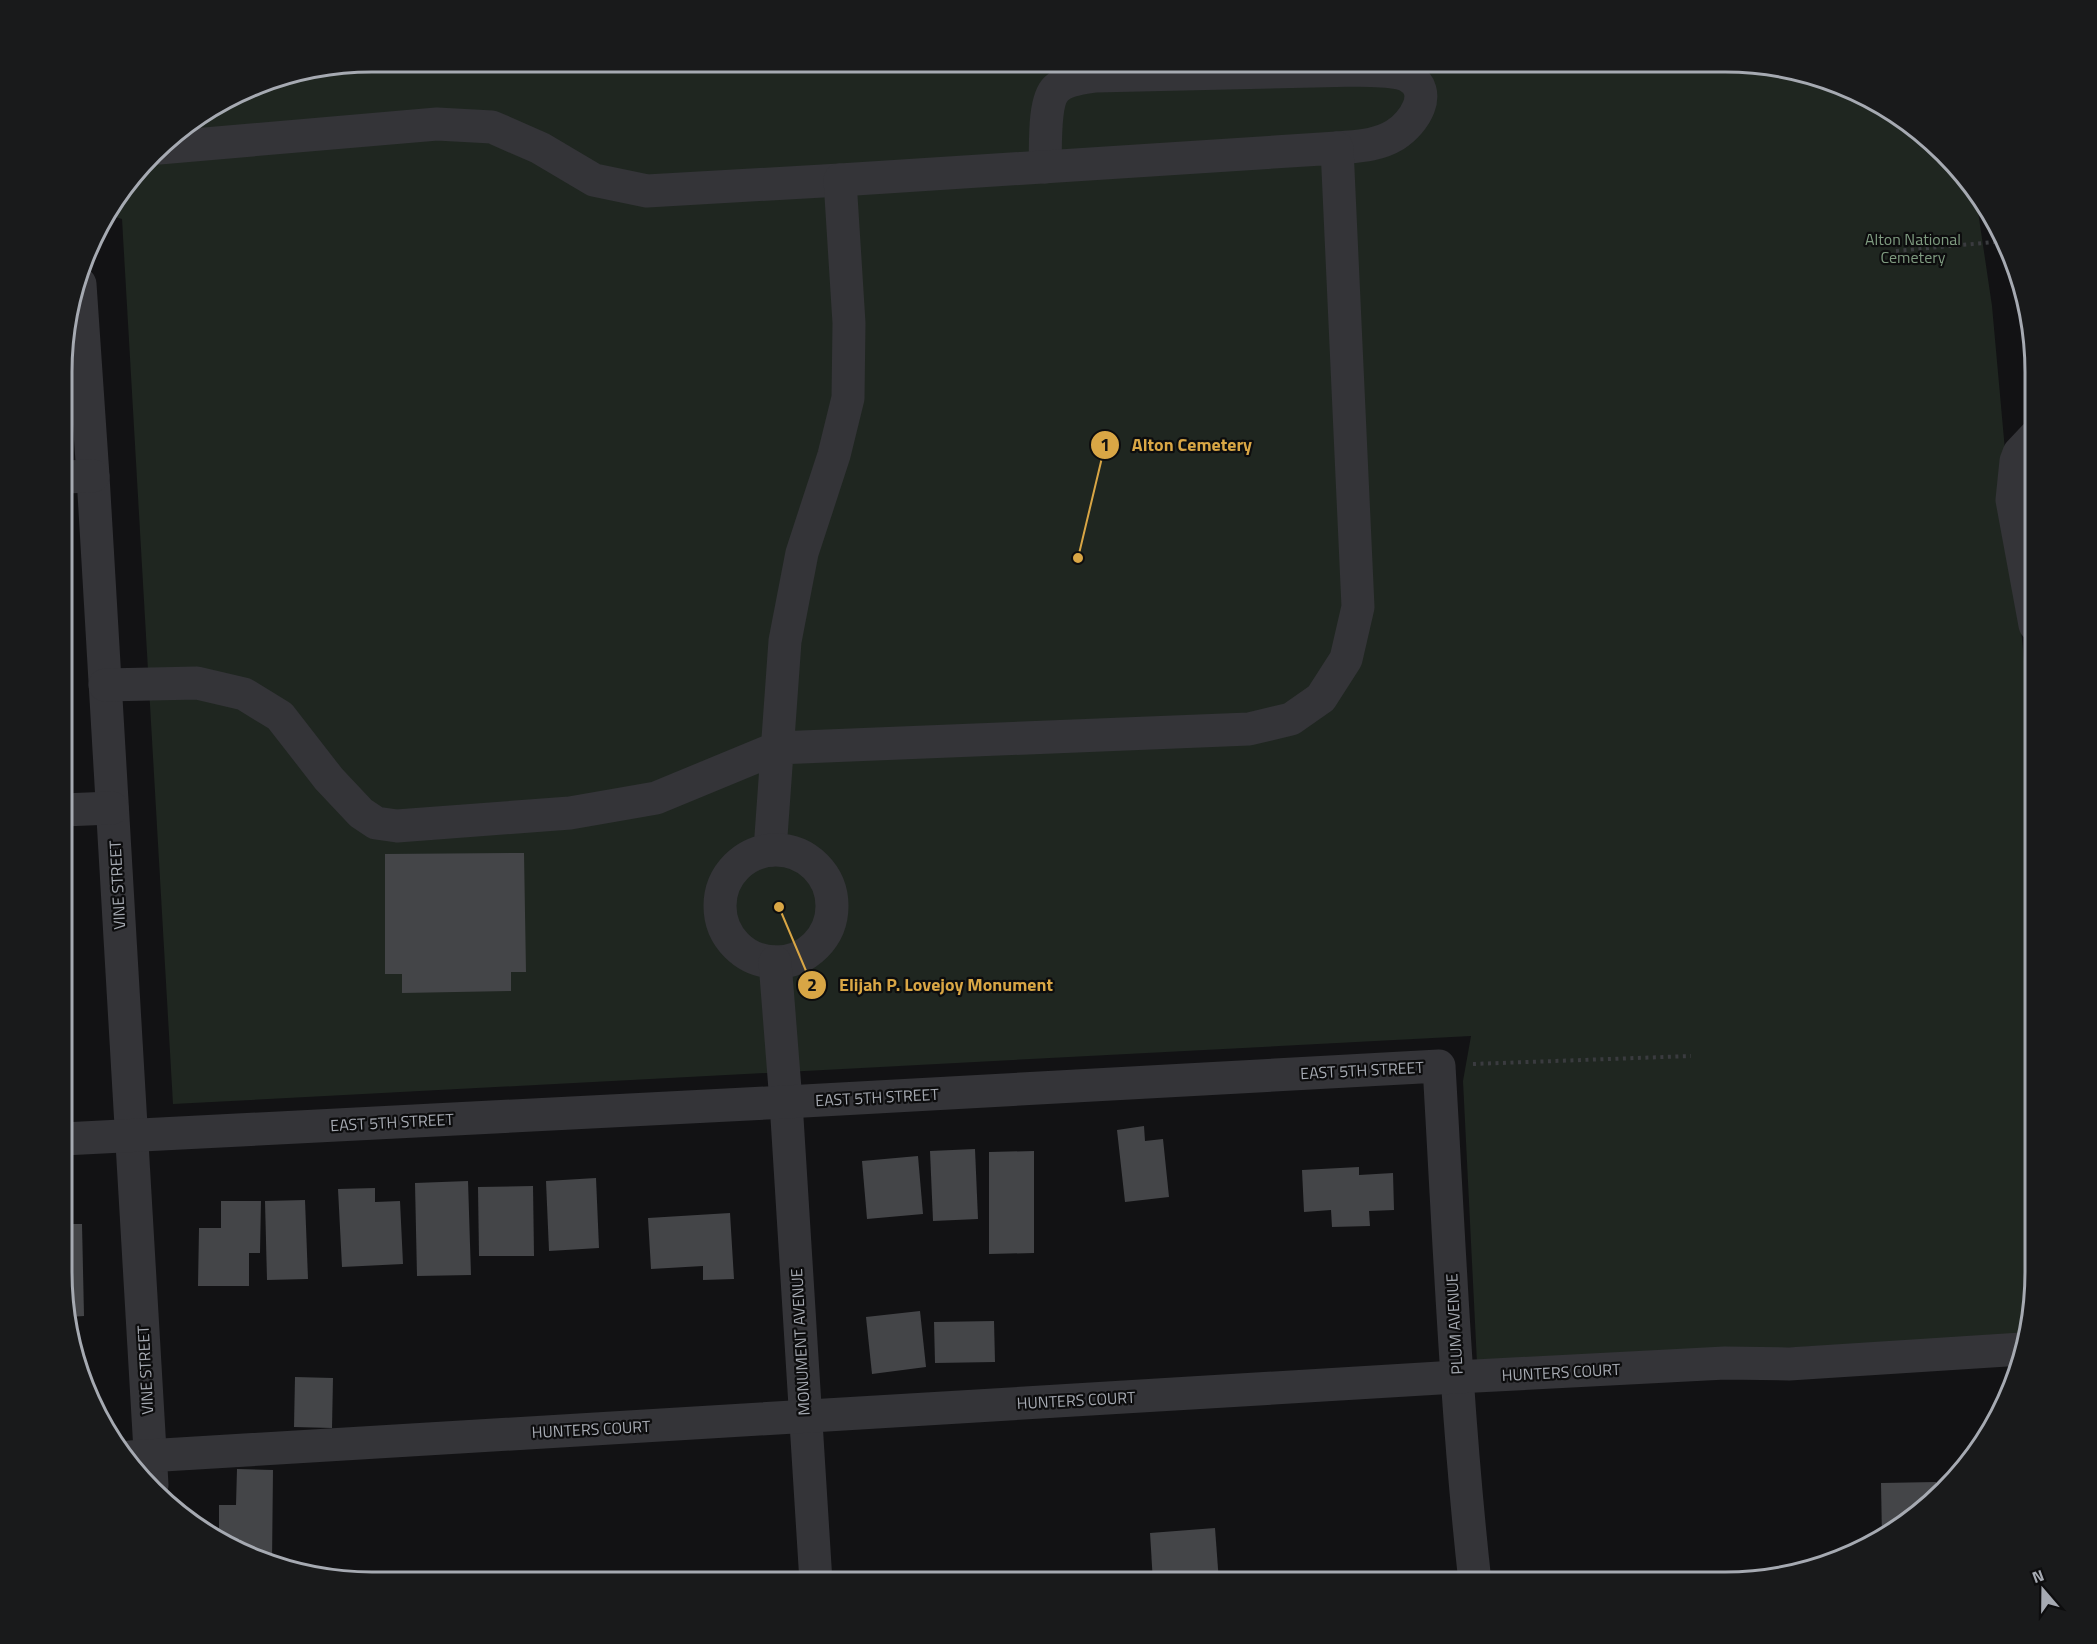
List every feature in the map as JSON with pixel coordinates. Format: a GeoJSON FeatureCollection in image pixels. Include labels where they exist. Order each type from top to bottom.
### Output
{"type":"FeatureCollection","features":[{"type":"Feature","properties":{"kind":"street"},"geometry":{"type":"LineString","coordinates":[[1046,167],[1047,112],[1055,90],[1070,81],[1096,76],[1271,72]]}},
{"type":"Feature","properties":{"kind":"street"},"geometry":{"type":"LineString","coordinates":[[173,147],[437,124],[492,128],[540,148],[594,180],[647,190],[840,180],[1370,145],[1395,135],[1414,119],[1420,105],[1420,93],[1415,82],[1406,75],[1390,72]]}},
{"type":"Feature","properties":{"kind":"street"},"geometry":{"type":"LineString","coordinates":[[105,685],[197,683],[244,694],[280,716],[329,779],[361,813],[376,823],[397,826],[570,813],[656,798],[777,748],[1249,729],[1291,719],[1321,698],[1346,659],[1358,607],[1337,148]]}},
{"type":"Feature","properties":{"kind":"street"},"geometry":{"type":"LineString","coordinates":[[770,850],[785,641],[802,553],[834,455],[848,398],[849,323],[840,180]]}},
{"type":"Feature","properties":{"kind":"street","name":"VINE STREET"},"geometry":{"type":"LineString","coordinates":[[80,304],[79,476],[105,685],[131,1136],[144,1466]]}},
{"type":"Feature","properties":{"kind":"street"},"geometry":{"type":"LineString","coordinates":[[2025,447],[2016,461],[2012,500],[2025,571]]}},
{"type":"Feature","properties":{"kind":"street"},"geometry":{"type":"LineString","coordinates":[[72,810],[112,808]]}},
{"type":"Feature","properties":{"kind":"street"},"geometry":{"type":"LineString","coordinates":[[770,850],[788,851],[805,858],[819,869],[828,885],[832,903],[830,921],[822,937],[810,950],[794,959],[775,962],[758,959],[741,950],[728,936],[721,918],[720,900],[725,882],[736,866],[752,855],[770,850]]}},
{"type":"Feature","properties":{"kind":"street","name":"MONUMENT AVENUE"},"geometry":{"type":"LineString","coordinates":[[775,962],[815,1572]]}},
{"type":"Feature","properties":{"kind":"street","name":"EAST 5TH STREET"},"geometry":{"type":"LineString","coordinates":[[72,1139],[1439,1066]]}},
{"type":"Feature","properties":{"kind":"street","name":"PLUM AVENUE"},"geometry":{"type":"LineString","coordinates":[[1439,1066],[1456,1377],[1474,1572]]}},
{"type":"Feature","properties":{"kind":"street","name":"HUNTERS COURT"},"geometry":{"type":"LineString","coordinates":[[144,1466],[805,1416],[1456,1377],[1725,1363],[1790,1364],[2015,1349]]}},
{"type":"Feature","properties":{"kind":"path"},"geometry":{"type":"LineString","coordinates":[[1896,251],[1995,242]]}},
{"type":"Feature","properties":{"kind":"path","name":"EAST 5TH STREET"},"geometry":{"type":"LineString","coordinates":[[1439,1066],[1691,1056]]}},
{"type":"Feature","properties":{"kind":"green space","name":"Alton National Cemetery"},"geometry":{"type":"Polygon","coordinates":[[[1725,72],[1764,75],[1803,82],[1840,95],[1875,112],[1923,146],[1951,174],[1978,211],[1992,306],[2025,672],[2025,1272],[2018,1336],[1477,1363],[1463,1081],[1471,1036],[173,1104],[122,219],[115,217],[146,174],[174,146],[222,112],[257,95],[294,82],[352,73],[1725,72]]]}},
{"type":"Feature","properties":{"kind":"building"},"geometry":{"type":"Polygon","coordinates":[[[524,853],[526,972],[511,972],[511,991],[402,993],[402,974],[385,974],[385,854],[524,853]]]}},
{"type":"Feature","properties":{"kind":"building"},"geometry":{"type":"Polygon","coordinates":[[[1144,1126],[1145,1141],[1163,1139],[1169,1197],[1125,1202],[1117,1130],[1144,1126]]]}},
{"type":"Feature","properties":{"kind":"building"},"geometry":{"type":"Polygon","coordinates":[[[975,1149],[978,1219],[933,1221],[930,1151],[975,1149]]]}},
{"type":"Feature","properties":{"kind":"building"},"geometry":{"type":"Polygon","coordinates":[[[1034,1151],[1034,1253],[989,1254],[989,1152],[1034,1151]]]}},
{"type":"Feature","properties":{"kind":"building"},"geometry":{"type":"Polygon","coordinates":[[[918,1156],[923,1214],[867,1219],[862,1161],[918,1156]]]}},
{"type":"Feature","properties":{"kind":"building"},"geometry":{"type":"Polygon","coordinates":[[[1359,1167],[1359,1175],[1393,1173],[1394,1210],[1369,1211],[1370,1226],[1332,1227],[1331,1210],[1304,1212],[1302,1170],[1359,1167]]]}},
{"type":"Feature","properties":{"kind":"building"},"geometry":{"type":"Polygon","coordinates":[[[596,1178],[599,1248],[549,1251],[546,1181],[596,1178]]]}},
{"type":"Feature","properties":{"kind":"building"},"geometry":{"type":"Polygon","coordinates":[[[468,1181],[471,1275],[417,1276],[415,1183],[468,1181]]]}},
{"type":"Feature","properties":{"kind":"building"},"geometry":{"type":"Polygon","coordinates":[[[533,1186],[534,1256],[479,1256],[478,1187],[533,1186]]]}},
{"type":"Feature","properties":{"kind":"building"},"geometry":{"type":"Polygon","coordinates":[[[375,1188],[375,1202],[400,1201],[403,1264],[342,1267],[338,1189],[375,1188]]]}},
{"type":"Feature","properties":{"kind":"building"},"geometry":{"type":"Polygon","coordinates":[[[305,1200],[308,1279],[267,1280],[265,1201],[305,1200]]]}},
{"type":"Feature","properties":{"kind":"building"},"geometry":{"type":"Polygon","coordinates":[[[221,1201],[261,1201],[260,1253],[249,1253],[249,1286],[198,1286],[199,1228],[221,1228],[221,1201]]]}},
{"type":"Feature","properties":{"kind":"building"},"geometry":{"type":"Polygon","coordinates":[[[730,1213],[734,1279],[703,1280],[703,1266],[651,1269],[648,1218],[730,1213]]]}},
{"type":"Feature","properties":{"kind":"building"},"geometry":{"type":"Polygon","coordinates":[[[72,1224],[82,1224],[84,1316],[76,1317],[75,1311],[72,1224]]]}},
{"type":"Feature","properties":{"kind":"building"},"geometry":{"type":"Polygon","coordinates":[[[920,1311],[926,1367],[872,1374],[866,1317],[920,1311]]]}},
{"type":"Feature","properties":{"kind":"building"},"geometry":{"type":"Polygon","coordinates":[[[994,1321],[995,1362],[935,1363],[934,1322],[994,1321]]]}},
{"type":"Feature","properties":{"kind":"building"},"geometry":{"type":"Polygon","coordinates":[[[295,1377],[333,1378],[332,1428],[294,1427],[295,1377]]]}},
{"type":"Feature","properties":{"kind":"building"},"geometry":{"type":"Polygon","coordinates":[[[237,1469],[273,1470],[272,1555],[219,1530],[219,1505],[236,1505],[237,1469]]]}},
{"type":"Feature","properties":{"kind":"building"},"geometry":{"type":"Polygon","coordinates":[[[1936,1482],[1936,1485],[1908,1510],[1882,1528],[1881,1483],[1936,1482]]]}},
{"type":"Feature","properties":{"kind":"building"},"geometry":{"type":"Polygon","coordinates":[[[1215,1528],[1218,1572],[1152,1572],[1150,1533],[1215,1528]]]}},
{"type":"Feature","properties":{"kind":"place","name":"Alton Cemetery"},"geometry":{"type":"Point","coordinates":[1078,558]}},
{"type":"Feature","properties":{"kind":"place","name":"Elijah P. Lovejoy Monument"},"geometry":{"type":"Point","coordinates":[779,907]}}]}
